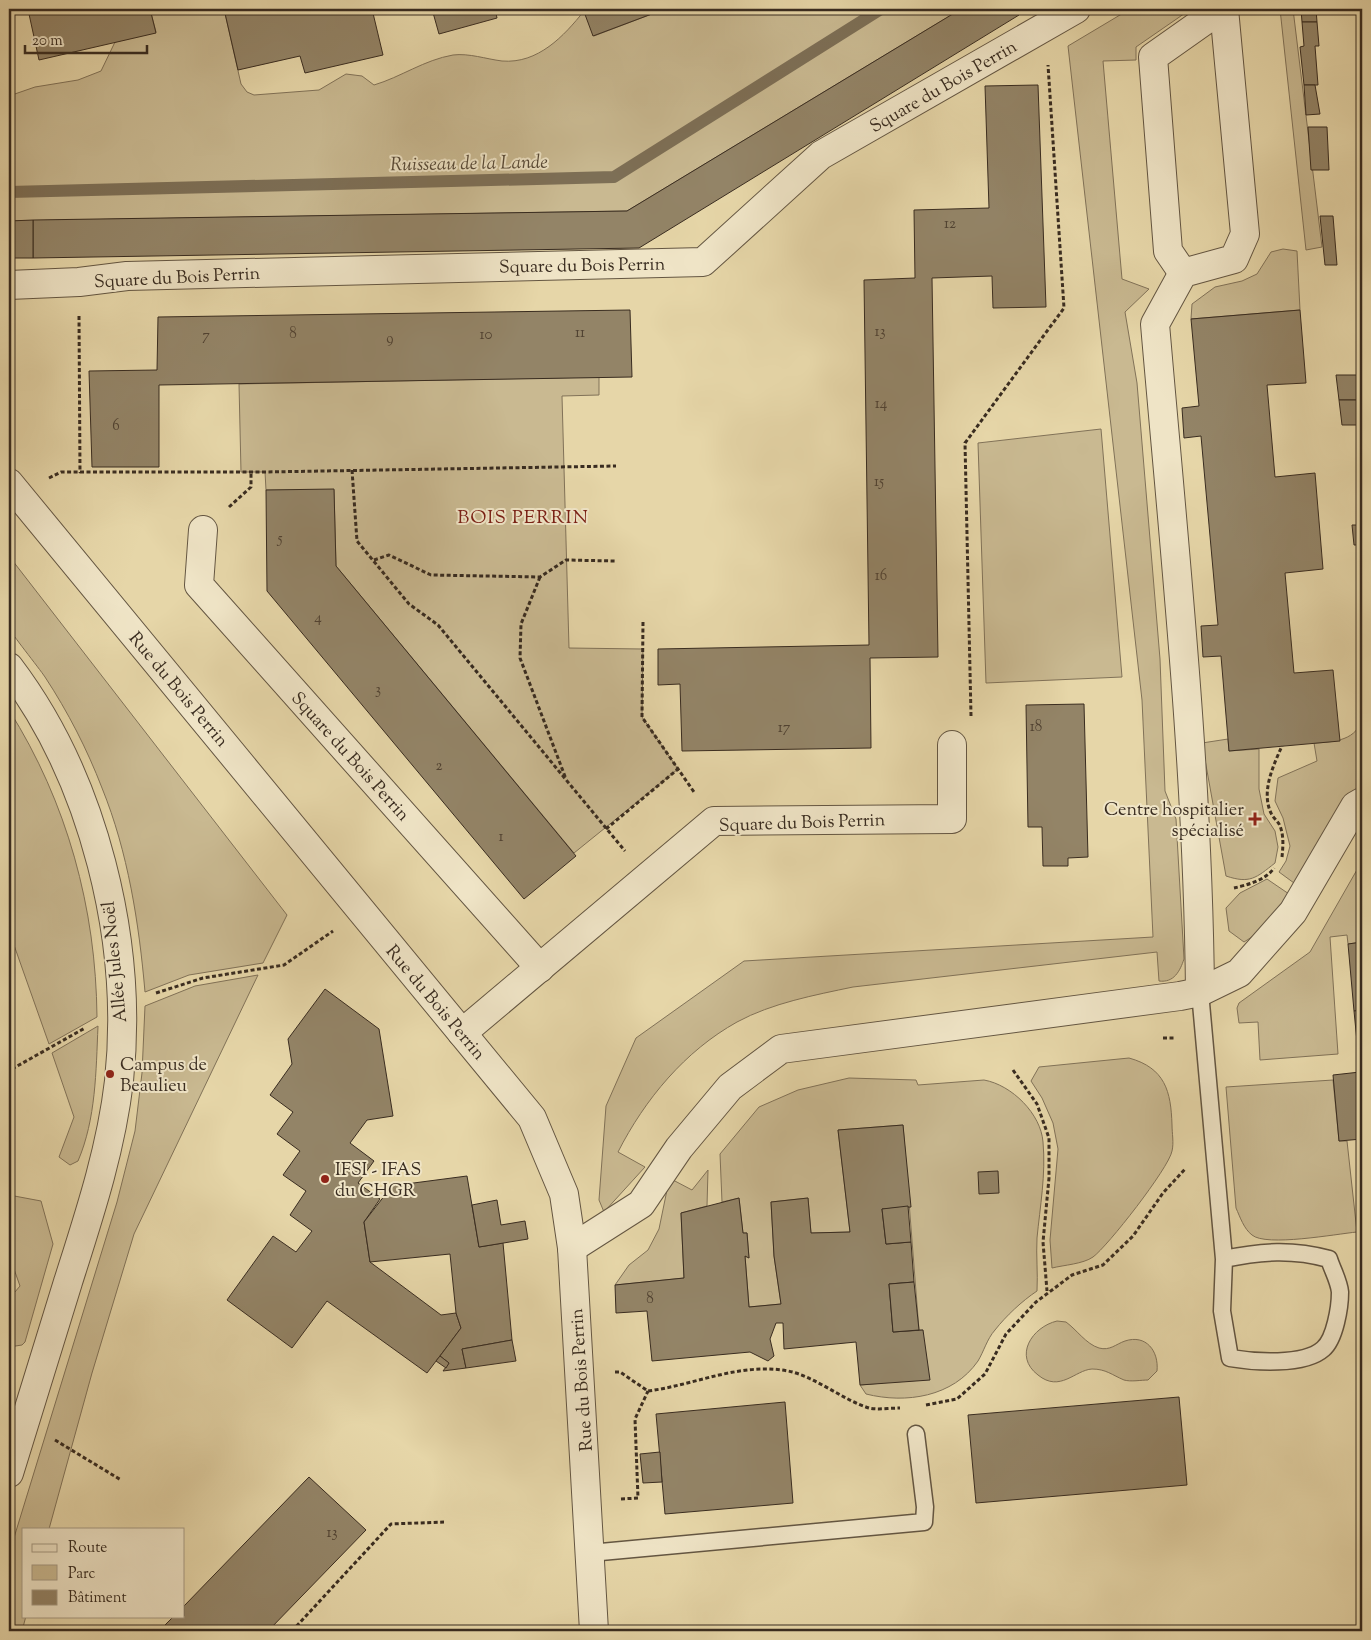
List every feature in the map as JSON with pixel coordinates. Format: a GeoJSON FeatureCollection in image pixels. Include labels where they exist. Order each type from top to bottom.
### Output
{"type":"FeatureCollection","features":[{"type":"Feature","properties":{"kind":"street","name":"Square du Bois Perrin"},"geometry":{"type":"LineString","coordinates":[[9,285],[79,282],[127,276],[703,262],[821,155],[1076,9]]}},
{"type":"Feature","properties":{"kind":"street"},"geometry":{"type":"LineString","coordinates":[[1183,273],[1168,251],[1153,57],[1223,9],[1244,234],[1234,259],[1183,273],[1155,324],[1189,710],[1198,898],[1200,992]]}},
{"type":"Feature","properties":{"kind":"street","name":"Rue du Bois Perrin"},"geometry":{"type":"LineString","coordinates":[[9,484],[532,1118],[564,1194],[572,1248],[594,1631]]}},
{"type":"Feature","properties":{"kind":"street","name":"Square du Bois Perrin"},"geometry":{"type":"LineString","coordinates":[[203,530],[199,585],[540,968]]}},
{"type":"Feature","properties":{"kind":"street","name":"Allée Jules Noël"},"geometry":{"type":"LineString","coordinates":[[9,667],[30,695],[55,738],[90,828],[113,916],[122,1008],[119,1081],[108,1144],[89,1214],[9,1473]]}},
{"type":"Feature","properties":{"kind":"street","name":"Square du Bois Perrin"},"geometry":{"type":"LineString","coordinates":[[462,1033],[714,821],[952,819],[952,745]]}},
{"type":"Feature","properties":{"kind":"street"},"geometry":{"type":"LineString","coordinates":[[572,1248],[641,1204],[679,1148],[730,1086],[780,1049],[1200,992],[1239,973],[1293,912],[1355,806],[1362,802]]}},
{"type":"Feature","properties":{"kind":"lane"},"geometry":{"type":"LineString","coordinates":[[1200,992],[1224,1259],[1222,1311],[1230,1358],[1260,1363],[1299,1359],[1323,1349],[1336,1327],[1340,1290],[1328,1259],[1303,1252],[1256,1252],[1224,1259]]}},
{"type":"Feature","properties":{"kind":"lane"},"geometry":{"type":"LineString","coordinates":[[590,1554],[924,1522],[925,1507],[916,1434]]}},
{"type":"Feature","properties":{"kind":"path"},"geometry":{"type":"LineString","coordinates":[[952,745],[971,725],[965,443],[1064,308],[1046,27]]}},
{"type":"Feature","properties":{"kind":"path"},"geometry":{"type":"LineString","coordinates":[[79,282],[80,472]]}},
{"type":"Feature","properties":{"kind":"path"},"geometry":{"type":"LineString","coordinates":[[60,472],[251,472],[616,466]]}},
{"type":"Feature","properties":{"kind":"path"},"geometry":{"type":"LineString","coordinates":[[352,470],[357,541],[409,604],[438,625],[568,784],[648,877]]}},
{"type":"Feature","properties":{"kind":"path"},"geometry":{"type":"LineString","coordinates":[[251,472],[251,487]]}},
{"type":"Feature","properties":{"kind":"path"},"geometry":{"type":"LineString","coordinates":[[374,560],[389,555],[431,575],[540,577],[566,560],[616,561]]}},
{"type":"Feature","properties":{"kind":"path"},"geometry":{"type":"LineString","coordinates":[[540,577],[521,624],[520,658],[568,784]]}},
{"type":"Feature","properties":{"kind":"path"},"geometry":{"type":"LineString","coordinates":[[644,622],[642,717],[714,821]]}},
{"type":"Feature","properties":{"kind":"path"},"geometry":{"type":"LineString","coordinates":[[1282,746],[1270,772],[1268,795],[1271,813],[1280,825],[1284,843],[1282,858]]}},
{"type":"Feature","properties":{"kind":"path"},"geometry":{"type":"LineString","coordinates":[[606,829],[678,769]]}},
{"type":"Feature","properties":{"kind":"path"},"geometry":{"type":"LineString","coordinates":[[1198,898],[1243,886],[1271,873],[1276,866]]}},
{"type":"Feature","properties":{"kind":"path"},"geometry":{"type":"LineString","coordinates":[[12,1069],[122,1008],[195,980],[284,965],[362,912]]}},
{"type":"Feature","properties":{"kind":"path"},"geometry":{"type":"LineString","coordinates":[[1163,1038],[1177,1038]]}},
{"type":"Feature","properties":{"kind":"path"},"geometry":{"type":"LineString","coordinates":[[1013,1070],[1037,1104],[1049,1138],[1043,1242],[1047,1292]]}},
{"type":"Feature","properties":{"kind":"path"},"geometry":{"type":"LineString","coordinates":[[920,1406],[957,1399],[985,1374],[1006,1334],[1047,1292],[1072,1275],[1103,1265],[1133,1236],[1168,1186],[1188,1167]]}},
{"type":"Feature","properties":{"kind":"path"},"geometry":{"type":"LineString","coordinates":[[580,1373],[620,1372],[648,1391],[673,1388],[732,1372],[751,1369],[789,1371],[870,1408],[903,1408]]}},
{"type":"Feature","properties":{"kind":"path"},"geometry":{"type":"LineString","coordinates":[[588,1503],[638,1498],[635,1419],[648,1391]]}},
{"type":"Feature","properties":{"kind":"path"},"geometry":{"type":"LineString","coordinates":[[25,1421],[121,1480]]}},
{"type":"Feature","properties":{"kind":"path"},"geometry":{"type":"LineString","coordinates":[[292,1631],[392,1524],[444,1522]]}},
{"type":"Feature","properties":{"kind":"green space"},"geometry":{"type":"Polygon","coordinates":[[[9,9],[51,9],[9,15],[9,9]]]}},
{"type":"Feature","properties":{"kind":"green space"},"geometry":{"type":"Polygon","coordinates":[[[150,9],[224,9],[241,84],[247,92],[254,95],[319,90],[346,74],[362,76],[374,85],[442,57],[453,55],[471,55],[502,61],[515,61],[527,58],[549,47],[559,39],[584,11],[594,36],[665,9],[961,9],[627,211],[9,221],[9,96],[35,87],[78,80],[101,71],[115,42],[156,32],[150,9]]]}},
{"type":"Feature","properties":{"kind":"green space"},"geometry":{"type":"Polygon","coordinates":[[[1130,9],[1191,9],[1136,47],[1136,60],[1103,61],[1122,279],[1149,289],[1125,312],[1137,383],[1160,659],[1165,791],[1176,819],[1184,959],[1181,968],[1169,980],[1159,981],[1157,952],[853,987],[794,1000],[750,1015],[700,1047],[668,1078],[654,1095],[618,1152],[645,1167],[604,1212],[599,1200],[606,1106],[636,1038],[744,961],[1153,937],[1142,700],[1068,46],[1130,9]]]}},
{"type":"Feature","properties":{"kind":"green space"},"geometry":{"type":"Polygon","coordinates":[[[1280,9],[1293,9],[1322,247],[1306,250],[1280,9]]]}},
{"type":"Feature","properties":{"kind":"green space"},"geometry":{"type":"Polygon","coordinates":[[[1283,249],[1297,251],[1300,310],[1191,319],[1192,304],[1215,287],[1242,281],[1257,274],[1271,252],[1283,249]]]}},
{"type":"Feature","properties":{"kind":"green space"},"geometry":{"type":"Polygon","coordinates":[[[599,377],[599,395],[562,396],[569,648],[643,649],[642,717],[678,769],[574,853],[336,566],[334,490],[266,490],[265,472],[241,472],[239,384],[599,377]]]}},
{"type":"Feature","properties":{"kind":"green space"},"geometry":{"type":"Polygon","coordinates":[[[1101,429],[1122,677],[986,683],[978,443],[1101,429]]]}},
{"type":"Feature","properties":{"kind":"green space"},"geometry":{"type":"Polygon","coordinates":[[[9,556],[287,915],[263,963],[189,975],[145,992],[136,914],[119,837],[111,812],[96,773],[62,704],[45,677],[9,628],[7,603],[9,556]]]}},
{"type":"Feature","properties":{"kind":"green space"},"geometry":{"type":"Polygon","coordinates":[[[9,710],[47,781],[62,819],[84,896],[91,936],[97,1017],[49,1044],[9,931],[9,710]]]}},
{"type":"Feature","properties":{"kind":"green space"},"geometry":{"type":"Polygon","coordinates":[[[1362,716],[1362,789],[1294,883],[1279,872],[1286,861],[1290,846],[1283,818],[1275,801],[1278,778],[1317,761],[1314,743],[1344,739],[1356,731],[1362,716]]]}},
{"type":"Feature","properties":{"kind":"green space"},"geometry":{"type":"Polygon","coordinates":[[[1228,739],[1229,751],[1259,749],[1259,789],[1264,814],[1275,831],[1278,847],[1275,863],[1257,876],[1247,879],[1226,876],[1202,743],[1228,739]]]}},
{"type":"Feature","properties":{"kind":"green space"},"geometry":{"type":"Polygon","coordinates":[[[1362,861],[1362,942],[1348,944],[1347,935],[1330,937],[1338,1054],[1260,1060],[1258,1022],[1239,1023],[1237,1008],[1239,1003],[1310,952],[1362,861]]]}},
{"type":"Feature","properties":{"kind":"green space"},"geometry":{"type":"Polygon","coordinates":[[[1267,879],[1289,894],[1275,922],[1244,942],[1229,931],[1226,908],[1240,893],[1267,879]]]}},
{"type":"Feature","properties":{"kind":"green space"},"geometry":{"type":"Polygon","coordinates":[[[258,975],[134,1234],[92,1373],[49,1528],[22,1528],[22,1618],[25,1618],[22,1631],[9,1631],[9,1554],[117,1202],[135,1131],[142,1073],[145,1006],[195,986],[258,975]]]}},
{"type":"Feature","properties":{"kind":"green space"},"geometry":{"type":"Polygon","coordinates":[[[98,1026],[92,1112],[78,1161],[70,1165],[59,1157],[74,1117],[52,1053],[98,1026]]]}},
{"type":"Feature","properties":{"kind":"green space"},"geometry":{"type":"Polygon","coordinates":[[[1129,1058],[1151,1068],[1164,1082],[1170,1102],[1172,1151],[1160,1173],[1123,1224],[1093,1257],[1073,1264],[1052,1268],[1050,1240],[1058,1149],[1053,1123],[1042,1098],[1031,1081],[1039,1067],[1129,1058]]]}},
{"type":"Feature","properties":{"kind":"green space"},"geometry":{"type":"Polygon","coordinates":[[[849,1078],[916,1080],[918,1085],[984,1080],[1005,1088],[1023,1102],[1037,1121],[1041,1132],[1044,1166],[1037,1238],[1037,1291],[1020,1304],[999,1325],[990,1337],[978,1361],[968,1373],[956,1383],[928,1395],[897,1398],[881,1397],[866,1394],[860,1385],[883,1383],[923,1330],[919,1330],[903,1125],[838,1130],[850,1232],[811,1233],[808,1198],[771,1202],[774,1256],[781,1304],[749,1307],[745,1256],[749,1258],[747,1233],[743,1233],[739,1198],[722,1202],[720,1154],[759,1107],[798,1090],[849,1078]]]}},
{"type":"Feature","properties":{"kind":"green space"},"geometry":{"type":"Polygon","coordinates":[[[1333,1080],[1339,1141],[1347,1141],[1357,1232],[1286,1240],[1271,1240],[1252,1235],[1244,1226],[1236,1208],[1226,1087],[1333,1080]]]}},
{"type":"Feature","properties":{"kind":"green space"},"geometry":{"type":"Polygon","coordinates":[[[708,1170],[707,1206],[681,1213],[684,1278],[615,1285],[629,1265],[648,1250],[659,1229],[667,1190],[673,1180],[692,1190],[708,1170]]]}},
{"type":"Feature","properties":{"kind":"green space"},"geometry":{"type":"Polygon","coordinates":[[[9,1195],[41,1201],[53,1244],[25,1342],[22,1345],[9,1347],[9,1299],[20,1286],[9,1255],[9,1195]]]}},
{"type":"Feature","properties":{"kind":"green space"},"geometry":{"type":"Polygon","coordinates":[[[1057,1321],[1066,1322],[1094,1346],[1103,1349],[1132,1339],[1145,1342],[1150,1346],[1156,1357],[1157,1371],[1148,1380],[1127,1381],[1105,1371],[1092,1369],[1060,1381],[1046,1380],[1031,1367],[1026,1351],[1033,1336],[1040,1329],[1057,1321]]]}},
{"type":"Feature","properties":{"kind":"building"},"geometry":{"type":"Polygon","coordinates":[[[51,9],[150,9],[156,33],[39,60],[29,14],[51,9]]]}},
{"type":"Feature","properties":{"kind":"building"},"geometry":{"type":"Polygon","coordinates":[[[224,9],[372,9],[383,55],[305,73],[300,56],[238,70],[224,9]]]}},
{"type":"Feature","properties":{"kind":"building"},"geometry":{"type":"Polygon","coordinates":[[[432,9],[495,9],[497,18],[439,34],[432,9]]]}},
{"type":"Feature","properties":{"kind":"building"},"geometry":{"type":"Polygon","coordinates":[[[583,9],[665,9],[593,36],[583,9]]]}},
{"type":"Feature","properties":{"kind":"building"},"geometry":{"type":"Polygon","coordinates":[[[961,9],[1016,9],[1019,15],[639,248],[33,258],[33,220],[627,211],[961,9]]]}},
{"type":"Feature","properties":{"kind":"building"},"geometry":{"type":"Polygon","coordinates":[[[1301,9],[1316,9],[1317,22],[1302,22],[1301,9]]]}},
{"type":"Feature","properties":{"kind":"building"},"geometry":{"type":"Polygon","coordinates":[[[1302,22],[1317,22],[1319,46],[1315,46],[1318,85],[1304,85],[1300,47],[1304,46],[1302,22]]]}},
{"type":"Feature","properties":{"kind":"building"},"geometry":{"type":"Polygon","coordinates":[[[1038,85],[1046,307],[993,308],[992,276],[932,278],[938,657],[870,658],[871,748],[682,751],[680,684],[658,685],[658,649],[869,645],[864,280],[915,278],[914,210],[989,208],[985,86],[1038,85]]]}},
{"type":"Feature","properties":{"kind":"building"},"geometry":{"type":"Polygon","coordinates":[[[1304,85],[1315,85],[1320,114],[1306,115],[1304,85]]]}},
{"type":"Feature","properties":{"kind":"building"},"geometry":{"type":"Polygon","coordinates":[[[1308,127],[1327,127],[1329,170],[1311,170],[1308,127]]]}},
{"type":"Feature","properties":{"kind":"building"},"geometry":{"type":"Polygon","coordinates":[[[1320,216],[1333,216],[1337,265],[1325,265],[1320,216]]]}},
{"type":"Feature","properties":{"kind":"building"},"geometry":{"type":"Polygon","coordinates":[[[33,220],[33,258],[9,258],[9,221],[33,220]]]}},
{"type":"Feature","properties":{"kind":"building"},"geometry":{"type":"Polygon","coordinates":[[[630,310],[632,377],[159,385],[159,467],[92,467],[89,371],[157,370],[158,317],[630,310]]]}},
{"type":"Feature","properties":{"kind":"building"},"geometry":{"type":"Polygon","coordinates":[[[1300,310],[1306,383],[1267,385],[1275,477],[1315,473],[1323,569],[1285,573],[1294,673],[1333,670],[1340,741],[1229,751],[1221,656],[1203,657],[1201,626],[1218,625],[1201,436],[1184,438],[1182,408],[1199,406],[1191,319],[1300,310]]]}},
{"type":"Feature","properties":{"kind":"building"},"geometry":{"type":"Polygon","coordinates":[[[1336,375],[1362,375],[1362,389],[1358,388],[1358,400],[1339,400],[1336,375]]]}},
{"type":"Feature","properties":{"kind":"building"},"geometry":{"type":"Polygon","coordinates":[[[1339,400],[1358,400],[1358,425],[1342,425],[1339,400]]]}},
{"type":"Feature","properties":{"kind":"building"},"geometry":{"type":"Polygon","coordinates":[[[334,489],[336,566],[576,856],[524,899],[267,591],[266,490],[334,489]]]}},
{"type":"Feature","properties":{"kind":"building"},"geometry":{"type":"Polygon","coordinates":[[[1352,525],[1362,525],[1362,545],[1354,545],[1352,525]]]}},
{"type":"Feature","properties":{"kind":"building"},"geometry":{"type":"Polygon","coordinates":[[[1084,704],[1088,857],[1068,858],[1068,866],[1043,866],[1042,827],[1028,827],[1026,705],[1084,704]]]}},
{"type":"Feature","properties":{"kind":"building"},"geometry":{"type":"Polygon","coordinates":[[[1362,942],[1362,1010],[1354,1011],[1348,944],[1362,942]]]}},
{"type":"Feature","properties":{"kind":"building","name":"IFSI - IFAS du CHGR"},"geometry":{"type":"Polygon","coordinates":[[[325,989],[379,1029],[393,1116],[367,1120],[350,1143],[374,1161],[358,1183],[380,1199],[364,1222],[370,1262],[441,1315],[456,1313],[461,1328],[427,1373],[327,1301],[292,1348],[227,1300],[273,1236],[296,1252],[312,1231],[290,1215],[306,1191],[283,1175],[300,1151],[277,1134],[293,1112],[270,1095],[292,1064],[288,1039],[325,989]]]}},
{"type":"Feature","properties":{"kind":"building"},"geometry":{"type":"Polygon","coordinates":[[[1362,1010],[1362,1072],[1360,1072],[1354,1011],[1362,1010]]]}},
{"type":"Feature","properties":{"kind":"building"},"geometry":{"type":"Polygon","coordinates":[[[1362,1072],[1362,1139],[1339,1141],[1333,1075],[1362,1072]]]}},
{"type":"Feature","properties":{"kind":"building"},"geometry":{"type":"Polygon","coordinates":[[[903,1125],[911,1207],[882,1209],[886,1244],[911,1242],[914,1282],[889,1284],[893,1332],[923,1330],[930,1380],[860,1385],[856,1342],[784,1349],[783,1323],[776,1323],[770,1339],[774,1356],[768,1361],[750,1352],[652,1361],[647,1311],[616,1313],[615,1285],[684,1278],[681,1213],[739,1198],[743,1233],[747,1233],[749,1258],[745,1256],[749,1307],[781,1304],[774,1256],[771,1202],[808,1198],[811,1233],[850,1232],[838,1130],[903,1125]]]}},
{"type":"Feature","properties":{"kind":"building"},"geometry":{"type":"Polygon","coordinates":[[[998,1171],[999,1193],[979,1194],[978,1172],[998,1171]]]}},
{"type":"Feature","properties":{"kind":"building"},"geometry":{"type":"Polygon","coordinates":[[[467,1176],[479,1247],[503,1243],[512,1340],[462,1349],[466,1368],[443,1371],[449,1363],[440,1356],[461,1328],[456,1313],[450,1254],[370,1262],[364,1222],[385,1195],[383,1187],[467,1176]]]}},
{"type":"Feature","properties":{"kind":"building"},"geometry":{"type":"Polygon","coordinates":[[[497,1200],[501,1225],[525,1221],[528,1239],[479,1247],[472,1205],[497,1200]]]}},
{"type":"Feature","properties":{"kind":"building"},"geometry":{"type":"Polygon","coordinates":[[[908,1206],[911,1242],[886,1244],[882,1209],[908,1206]]]}},
{"type":"Feature","properties":{"kind":"building"},"geometry":{"type":"Polygon","coordinates":[[[914,1282],[919,1330],[893,1332],[889,1284],[914,1282]]]}},
{"type":"Feature","properties":{"kind":"building"},"geometry":{"type":"Polygon","coordinates":[[[512,1340],[516,1361],[466,1368],[462,1349],[512,1340]]]}},
{"type":"Feature","properties":{"kind":"building"},"geometry":{"type":"Polygon","coordinates":[[[440,1356],[449,1363],[446,1368],[436,1361],[440,1356]]]}},
{"type":"Feature","properties":{"kind":"building"},"geometry":{"type":"Polygon","coordinates":[[[1179,1397],[1187,1485],[976,1503],[968,1415],[1179,1397]]]}},
{"type":"Feature","properties":{"kind":"building"},"geometry":{"type":"Polygon","coordinates":[[[785,1402],[793,1503],[665,1514],[656,1414],[785,1402]]]}},
{"type":"Feature","properties":{"kind":"building"},"geometry":{"type":"Polygon","coordinates":[[[660,1452],[662,1482],[643,1483],[640,1454],[660,1452]]]}},
{"type":"Feature","properties":{"kind":"building"},"geometry":{"type":"Polygon","coordinates":[[[309,1477],[366,1530],[268,1631],[159,1631],[172,1618],[185,1618],[185,1605],[309,1477]]]}},
{"type":"Feature","properties":{"kind":"waterway","name":"Ruisseau de la Lande"},"geometry":{"type":"LineString","coordinates":[[9,192],[614,177],[881,9]]}},
{"type":"Feature","properties":{"kind":"place","name":"Centre hospitalier spécialisé"},"geometry":{"type":"Point","coordinates":[1255,819]}},
{"type":"Feature","properties":{"kind":"place","name":"Campus de Beaulieu"},"geometry":{"type":"Point","coordinates":[110,1074]}},
{"type":"Feature","properties":{"kind":"place","name":"IFSI - IFAS du CHGR"},"geometry":{"type":"Point","coordinates":[325,1179]}},
{"type":"Feature","properties":{"kind":"district","name":"BOIS PERRIN"},"geometry":{"type":"Point","coordinates":[523,516]}}]}
